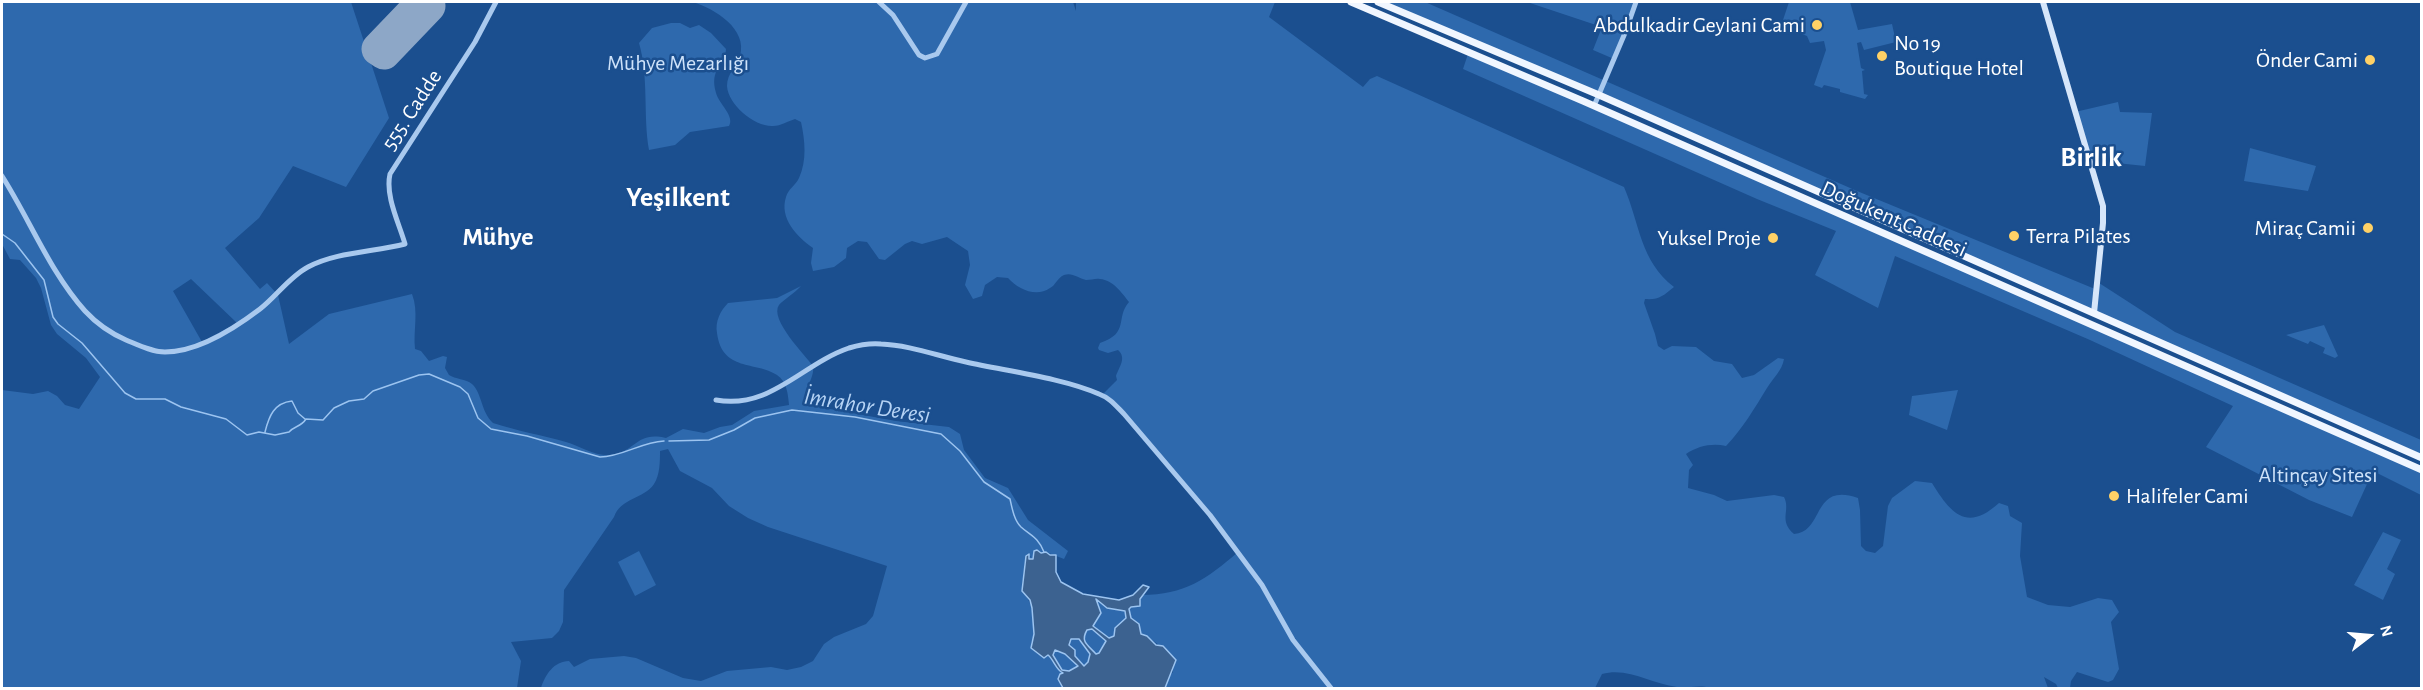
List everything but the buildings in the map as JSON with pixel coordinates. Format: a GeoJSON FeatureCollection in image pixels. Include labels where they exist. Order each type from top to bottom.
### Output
{"type":"FeatureCollection","features":[{"type":"Feature","properties":{"kind":"main road","name":"Doğukent Caddesi"},"geometry":{"type":"LineString","coordinates":[[1351,2],[1594,106],[2421,470]]}},
{"type":"Feature","properties":{"kind":"main road","name":"Doğukent Caddesi"},"geometry":{"type":"LineString","coordinates":[[1377,2],[1599,95],[2408,453],[2421,456]]}},
{"type":"Feature","properties":{"kind":"main road"},"geometry":{"type":"LineString","coordinates":[[2043,2],[2103,206],[2094,327]]}},
{"type":"Feature","properties":{"kind":"street","name":"555. Cadde"},"geometry":{"type":"LineString","coordinates":[[2,176],[36,237],[86,312],[111,333],[154,350],[164,352],[183,349],[223,332],[259,310],[300,272],[318,262],[405,244],[388,184],[390,174],[475,42],[496,2]]}},
{"type":"Feature","properties":{"kind":"street"},"geometry":{"type":"LineString","coordinates":[[879,2],[893,15],[919,55],[925,58],[937,54],[966,2]]}},
{"type":"Feature","properties":{"kind":"street"},"geometry":{"type":"LineString","coordinates":[[1594,106],[1636,2]]}},
{"type":"Feature","properties":{"kind":"street"},"geometry":{"type":"LineString","coordinates":[[716,400],[732,403],[749,400],[768,393],[834,354],[850,348],[880,344],[1054,381],[1102,395],[1112,401],[1124,414],[1210,515],[1262,585],[1293,640],[1331,688]]}},
{"type":"Feature","properties":{"kind":"green space"},"geometry":{"type":"Polygon","coordinates":[[[2,2],[351,2],[389,118],[346,187],[293,166],[259,218],[225,248],[260,289],[267,283],[278,295],[289,344],[329,314],[412,294],[415,308],[415,349],[421,351],[429,361],[443,356],[447,357],[445,368],[449,375],[472,384],[478,392],[486,414],[493,423],[566,442],[594,453],[611,455],[620,453],[648,437],[666,438],[683,429],[704,433],[732,425],[754,411],[789,405],[785,385],[777,375],[733,360],[726,354],[720,345],[717,321],[728,303],[777,298],[801,286],[779,305],[777,311],[783,328],[813,366],[806,393],[807,403],[896,421],[949,427],[960,434],[964,450],[985,478],[1008,488],[1028,520],[1068,551],[1064,559],[1046,552],[1034,552],[1033,559],[1029,559],[1031,556],[1025,559],[1022,588],[1032,607],[1034,634],[1031,643],[1033,650],[1049,655],[1063,673],[1060,680],[1063,688],[541,688],[545,678],[559,663],[569,661],[574,667],[590,659],[624,656],[636,658],[683,678],[701,681],[727,671],[771,667],[787,670],[801,667],[813,661],[824,644],[834,637],[866,624],[873,616],[887,566],[768,527],[748,518],[729,506],[712,488],[680,471],[668,449],[660,451],[659,472],[654,484],[644,493],[621,506],[564,590],[563,622],[559,631],[552,638],[511,642],[521,661],[517,688],[2,688],[2,390],[33,394],[48,391],[57,396],[65,405],[79,409],[100,377],[86,358],[57,334],[51,325],[36,278],[20,260],[10,259],[2,244],[2,2]],[[191,279],[173,291],[202,342],[237,323],[191,279]]]}},
{"type":"Feature","properties":{"kind":"green space"},"geometry":{"type":"Polygon","coordinates":[[[693,2],[1073,2],[1076,11],[1076,2],[1275,2],[1269,17],[1363,87],[1370,79],[1377,76],[1624,187],[1647,254],[1663,277],[1674,287],[1661,297],[1645,299],[1644,303],[1658,346],[1664,350],[1672,346],[1696,347],[1714,361],[1732,364],[1742,378],[1754,375],[1778,358],[1784,359],[1779,371],[1748,418],[1726,446],[1705,446],[1686,454],[1693,465],[1689,470],[1688,488],[1727,501],[1774,495],[1784,497],[1787,524],[1794,534],[1804,531],[1825,502],[1833,497],[1843,495],[1858,498],[1861,546],[1866,551],[1875,553],[1883,546],[1888,506],[1892,498],[1915,481],[1932,483],[1953,511],[1961,516],[1969,518],[1978,516],[1988,512],[1999,503],[2008,506],[2010,516],[2022,523],[2020,556],[2027,597],[2048,605],[2070,607],[2098,598],[2112,600],[2119,612],[2111,622],[2119,669],[2113,680],[2108,682],[2077,672],[2071,681],[2070,688],[2058,688],[2056,684],[2044,677],[2048,688],[1681,687],[1631,674],[1612,672],[1602,674],[1595,688],[1165,688],[1167,679],[1173,672],[1174,658],[1158,644],[1141,634],[1139,624],[1131,618],[1129,608],[1140,606],[1139,601],[1142,595],[1170,592],[1194,584],[1238,552],[1124,414],[1102,395],[1117,380],[1122,356],[1118,350],[1108,353],[1098,348],[1100,343],[1115,335],[1119,330],[1129,302],[1117,288],[1105,280],[1086,280],[1070,274],[1062,276],[1052,287],[1039,292],[1022,289],[1008,278],[997,277],[985,285],[982,296],[973,299],[965,285],[970,265],[968,251],[947,237],[922,244],[912,241],[885,260],[879,259],[867,242],[858,241],[847,248],[846,258],[834,267],[813,271],[811,263],[813,248],[791,226],[784,205],[787,194],[802,171],[804,143],[801,122],[795,119],[779,125],[766,125],[751,119],[737,107],[727,86],[740,56],[739,37],[720,15],[693,2]]]}},
{"type":"Feature","properties":{"kind":"green space"},"geometry":{"type":"Polygon","coordinates":[[[1378,2],[1425,2],[1857,191],[2095,289],[2096,281],[2175,332],[2421,440],[2421,454],[1378,2]]]}},
{"type":"Feature","properties":{"kind":"green space"},"geometry":{"type":"Polygon","coordinates":[[[1527,2],[1636,2],[1614,59],[1593,50],[1602,27],[1527,2]]]}},
{"type":"Feature","properties":{"kind":"green space"},"geometry":{"type":"Polygon","coordinates":[[[1789,2],[1850,2],[1858,30],[1892,24],[1896,42],[1864,50],[1861,42],[1857,43],[1861,68],[1865,70],[1862,71],[1864,94],[1868,95],[1865,99],[1840,92],[1840,89],[1814,85],[1826,50],[1824,41],[1810,43],[1807,36],[1781,26],[1789,2]]]}},
{"type":"Feature","properties":{"kind":"green space","name":"Mühye Mezarlığı"},"geometry":{"type":"Polygon","coordinates":[[[680,23],[690,28],[699,25],[711,33],[726,49],[714,78],[714,85],[730,122],[729,126],[690,132],[675,145],[649,150],[644,70],[639,43],[652,28],[680,23]]]}},
{"type":"Feature","properties":{"kind":"green space","name":"Altinçay Sitesi"},"geometry":{"type":"Polygon","coordinates":[[[1469,51],[2421,470],[2421,495],[2373,471],[2352,517],[2309,500],[2206,447],[2233,406],[2090,340],[1895,256],[1878,308],[1815,275],[1836,231],[1757,199],[1463,69],[1469,51]]]}},
{"type":"Feature","properties":{"kind":"green space"},"geometry":{"type":"Polygon","coordinates":[[[2118,102],[2120,112],[2152,113],[2145,166],[2088,160],[2075,112],[2118,102]]]}},
{"type":"Feature","properties":{"kind":"green space"},"geometry":{"type":"Polygon","coordinates":[[[2250,148],[2316,166],[2308,191],[2244,181],[2250,148]]]}},
{"type":"Feature","properties":{"kind":"green space"},"geometry":{"type":"Polygon","coordinates":[[[2324,325],[2338,356],[2335,358],[2323,353],[2325,348],[2310,341],[2308,344],[2286,335],[2324,325]]]}},
{"type":"Feature","properties":{"kind":"green space"},"geometry":{"type":"Polygon","coordinates":[[[1958,390],[1947,430],[1909,415],[1912,396],[1958,390]]]}},
{"type":"Feature","properties":{"kind":"green space"},"geometry":{"type":"Polygon","coordinates":[[[2383,532],[2401,540],[2387,569],[2395,574],[2383,600],[2354,585],[2383,532]]]}},
{"type":"Feature","properties":{"kind":"green space"},"geometry":{"type":"Polygon","coordinates":[[[639,551],[656,585],[635,596],[618,562],[639,551]]]}},
{"type":"Feature","properties":{"kind":"green space"},"geometry":{"type":"Polygon","coordinates":[[[1096,599],[1107,608],[1125,611],[1126,618],[1114,637],[1109,638],[1093,626],[1101,613],[1096,599]]]}},
{"type":"Feature","properties":{"kind":"green space"},"geometry":{"type":"Polygon","coordinates":[[[1092,629],[1106,641],[1099,653],[1095,654],[1084,637],[1087,630],[1092,629]]]}},
{"type":"Feature","properties":{"kind":"green space"},"geometry":{"type":"Polygon","coordinates":[[[1071,639],[1079,639],[1090,654],[1084,666],[1075,656],[1075,650],[1069,647],[1071,639]]]}},
{"type":"Feature","properties":{"kind":"green space"},"geometry":{"type":"Polygon","coordinates":[[[1055,650],[1065,654],[1078,666],[1069,671],[1062,670],[1053,653],[1055,650]]]}},
{"type":"Feature","properties":{"kind":"shaded area"},"geometry":{"type":"Polygon","coordinates":[[[1034,551],[1056,555],[1056,572],[1061,582],[1083,594],[1119,600],[1133,595],[1143,585],[1149,587],[1140,599],[1140,606],[1129,609],[1131,618],[1139,624],[1141,634],[1147,636],[1156,645],[1163,646],[1176,660],[1165,688],[1063,688],[1058,679],[1063,673],[1048,655],[1044,658],[1031,648],[1034,634],[1032,608],[1030,600],[1022,591],[1026,556],[1029,554],[1029,559],[1033,559],[1034,551]],[[1096,599],[1101,613],[1093,626],[1109,638],[1114,636],[1115,628],[1126,618],[1125,611],[1107,608],[1096,599]],[[1092,629],[1087,630],[1084,638],[1086,643],[1096,654],[1099,653],[1106,641],[1092,629]],[[1071,639],[1069,645],[1075,650],[1075,656],[1084,666],[1090,654],[1079,639],[1071,639]],[[1055,650],[1053,655],[1062,670],[1069,671],[1078,666],[1065,654],[1055,650]]]}},
{"type":"Feature","properties":{"kind":"waterway","name":"İmrahor Deresi"},"geometry":{"type":"LineString","coordinates":[[2,234],[15,243],[44,280],[53,317],[58,324],[82,343],[125,393],[136,399],[165,399],[181,407],[226,419],[247,435],[259,432],[275,435],[289,432],[306,419],[323,420],[334,408],[349,401],[364,399],[373,391],[419,375],[429,374],[460,387],[468,394],[478,418],[491,429],[527,436],[600,457],[616,455],[647,444],[664,441]]}},
{"type":"Feature","properties":{"kind":"waterway","name":"İmrahor Deresi"},"geometry":{"type":"LineString","coordinates":[[265,432],[273,411],[286,402],[292,401],[298,413],[305,419]]}},
{"type":"Feature","properties":{"kind":"waterway","name":"İmrahor Deresi"},"geometry":{"type":"LineString","coordinates":[[669,441],[709,440],[755,418],[792,410],[855,417],[941,434],[960,451],[984,482],[1010,499],[1019,524],[1037,540],[1044,552]]}},
{"type":"Feature","properties":{"kind":"runway"},"geometry":{"type":"LineString","coordinates":[[423,2],[378,49],[384,53],[429,6],[424,2]]}},
{"type":"Feature","properties":{"kind":"place","name":"Abdulkadir Geylani Cami"},"geometry":{"type":"Point","coordinates":[1817,25]}},
{"type":"Feature","properties":{"kind":"place","name":"No 19 Boutique Hotel"},"geometry":{"type":"Point","coordinates":[1882,56]}},
{"type":"Feature","properties":{"kind":"place","name":"Önder Cami"},"geometry":{"type":"Point","coordinates":[2370,60]}},
{"type":"Feature","properties":{"kind":"place","name":"Miraç Camii"},"geometry":{"type":"Point","coordinates":[2368,228]}},
{"type":"Feature","properties":{"kind":"place","name":"Terra Pilates"},"geometry":{"type":"Point","coordinates":[2014,236]}},
{"type":"Feature","properties":{"kind":"place","name":"Yuksel Proje"},"geometry":{"type":"Point","coordinates":[1773,238]}},
{"type":"Feature","properties":{"kind":"place","name":"Halifeler Cami"},"geometry":{"type":"Point","coordinates":[2114,496]}},
{"type":"Feature","properties":{"kind":"district","name":"Birlik"},"geometry":{"type":"Point","coordinates":[2091,158]}},
{"type":"Feature","properties":{"kind":"district","name":"Yeşilkent"},"geometry":{"type":"Point","coordinates":[678,198]}},
{"type":"Feature","properties":{"kind":"district","name":"Mühye"},"geometry":{"type":"Point","coordinates":[498,237]}}]}
